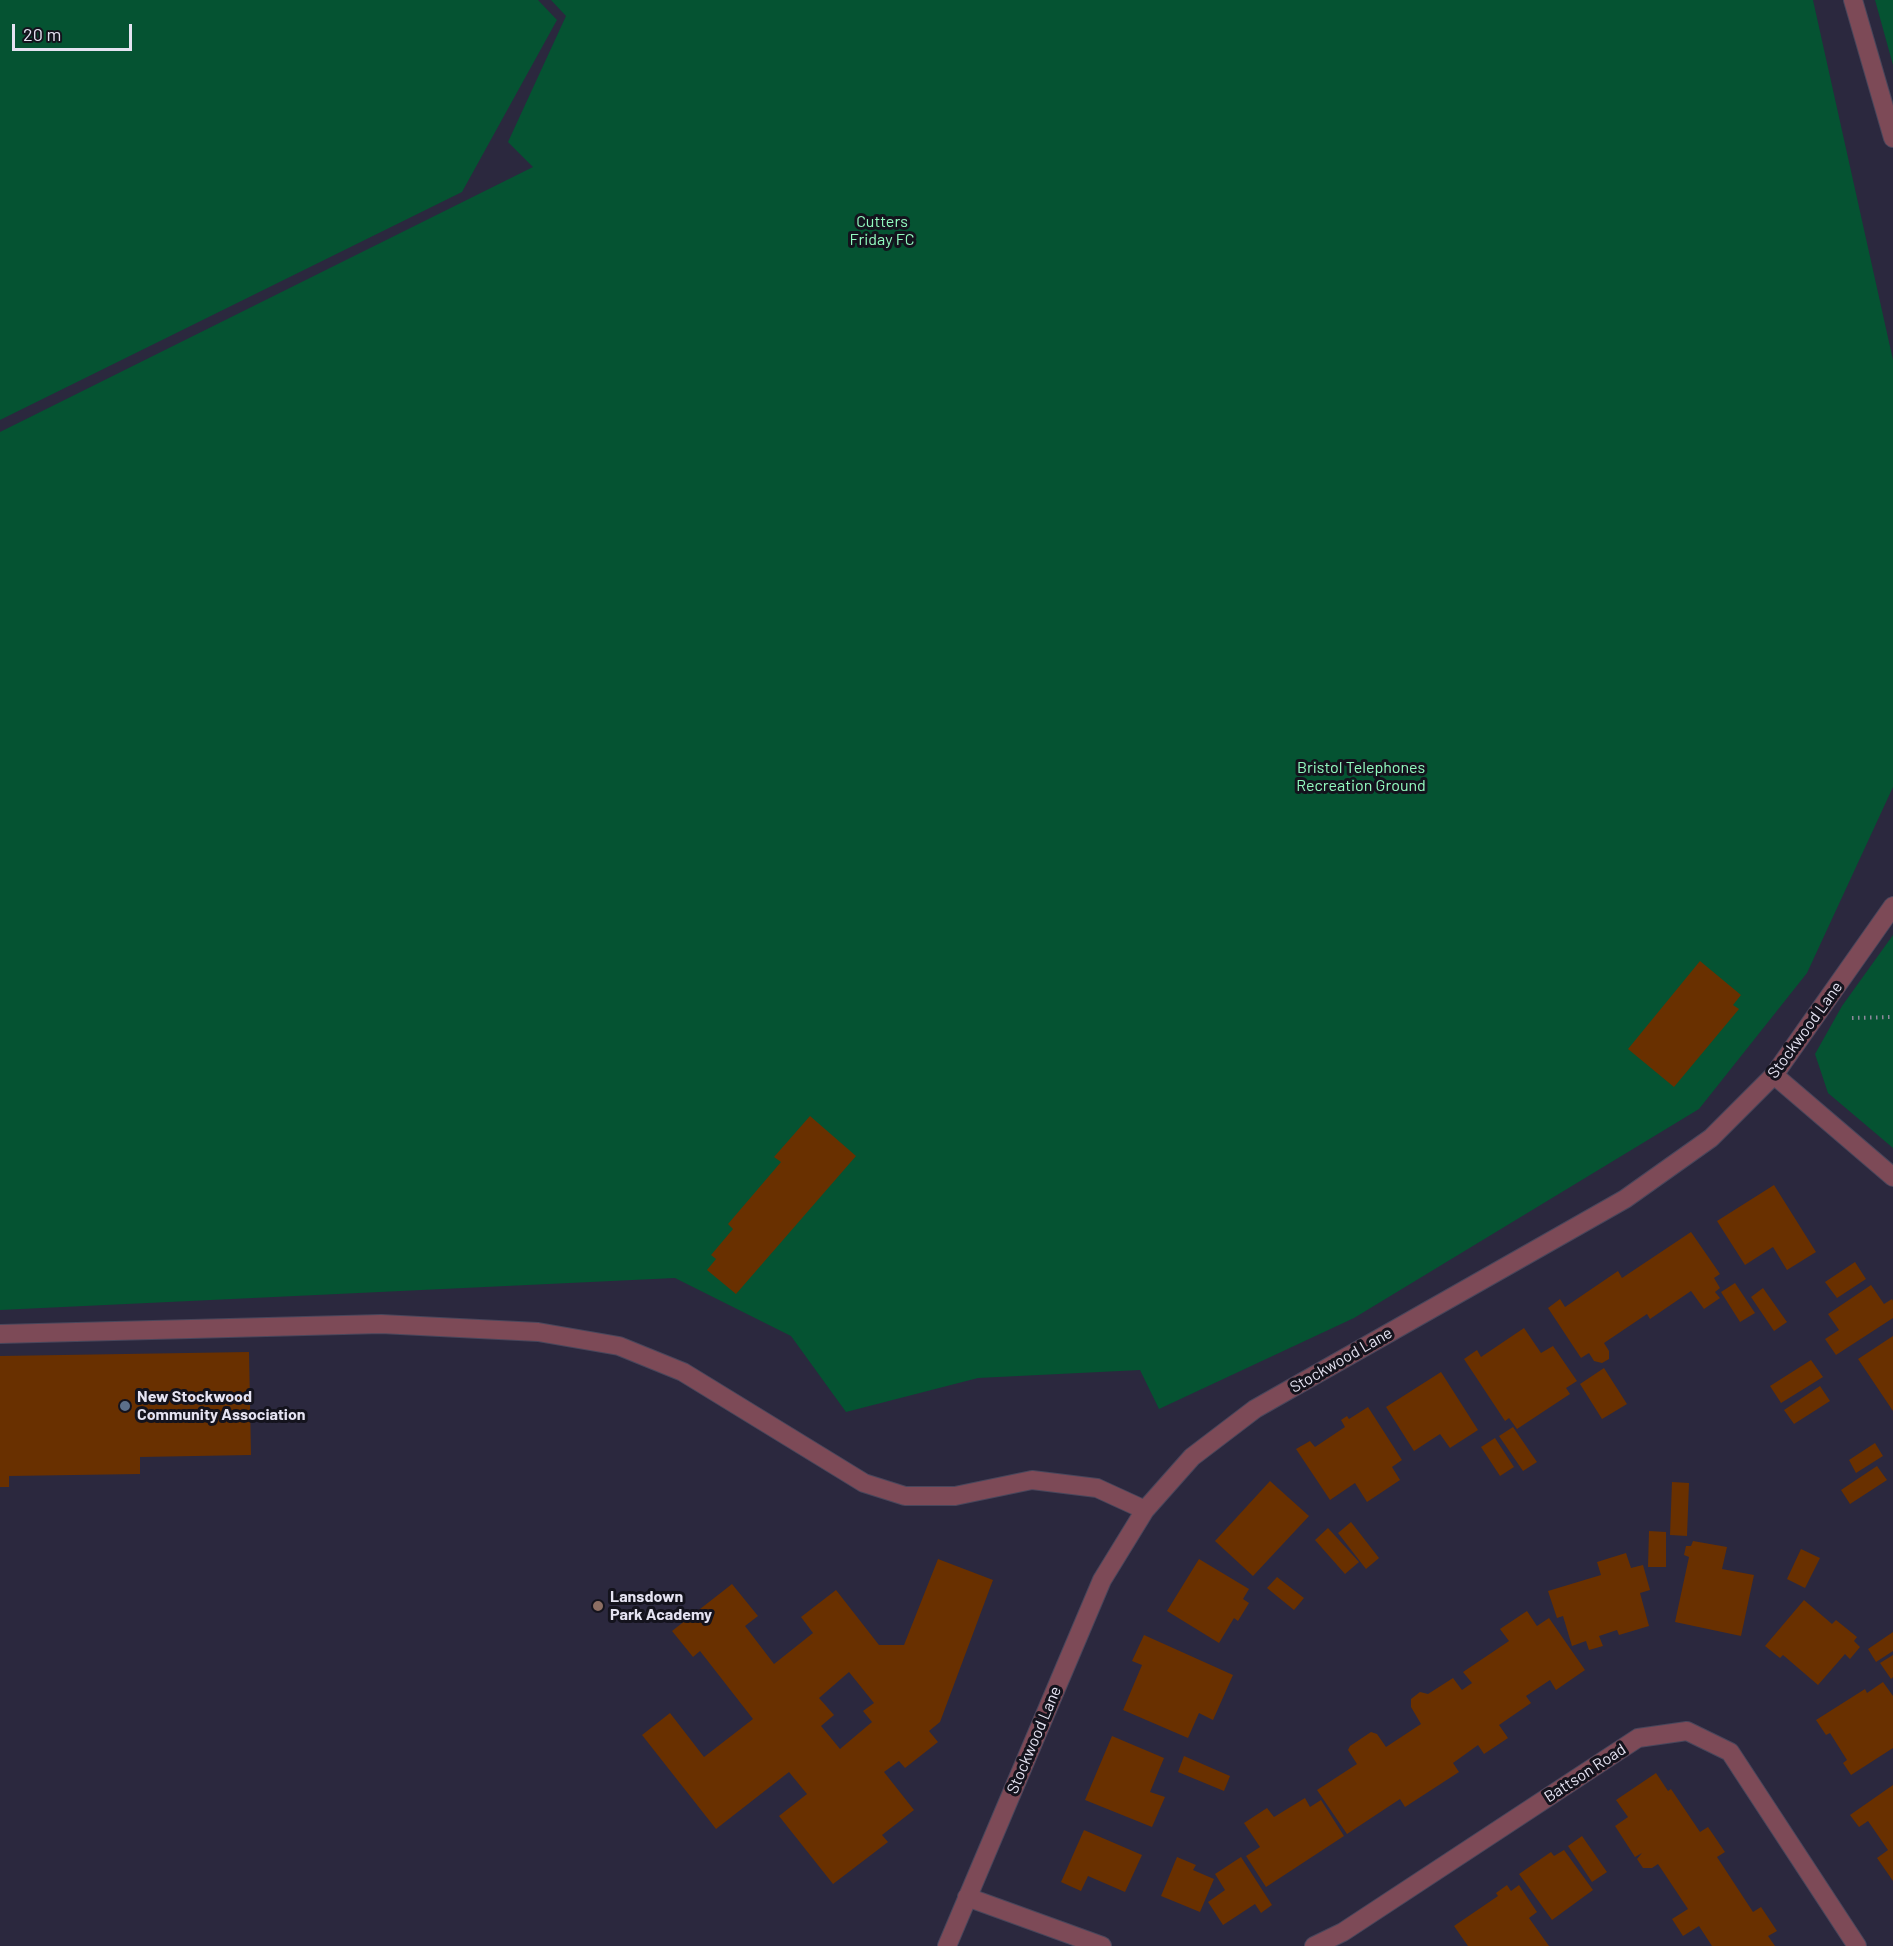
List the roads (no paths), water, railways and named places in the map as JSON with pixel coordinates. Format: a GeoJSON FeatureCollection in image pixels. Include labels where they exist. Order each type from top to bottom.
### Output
{"type":"FeatureCollection","features":[{"type":"Feature","properties":{"kind":"street"},"geometry":{"type":"LineString","coordinates":[[1853,0],[1893,138]]}},
{"type":"Feature","properties":{"kind":"street","name":"Stockwood Lane"},"geometry":{"type":"LineString","coordinates":[[947,1946],[1102,1580],[1145,1510],[1192,1457],[1255,1409],[1625,1199],[1711,1138],[1774,1075],[1893,906]]}},
{"type":"Feature","properties":{"kind":"street"},"geometry":{"type":"LineString","coordinates":[[1774,1075],[1893,1177]]}},
{"type":"Feature","properties":{"kind":"street"},"geometry":{"type":"LineString","coordinates":[[0,1334],[381,1324],[538,1332],[619,1346],[683,1372],[864,1483],[905,1496],[955,1496],[1032,1480],[1097,1488],[1145,1510]]}},
{"type":"Feature","properties":{"kind":"street","name":"Battson Road"},"geometry":{"type":"LineString","coordinates":[[1314,1946],[1343,1932],[1638,1738],[1687,1731],[1730,1752],[1857,1946]]}},
{"type":"Feature","properties":{"kind":"street"},"geometry":{"type":"LineString","coordinates":[[967,1897],[1102,1946]]}},
{"type":"Feature","properties":{"kind":"place","name":"New Stockwood Community Association"},"geometry":{"type":"Point","coordinates":[125,1406]}},
{"type":"Feature","properties":{"kind":"place","name":"Lansdown Park Academy"},"geometry":{"type":"Point","coordinates":[598,1606]}},
{"type":"Feature","properties":{"kind":"park label","name":"Cutters Friday FC"},"geometry":{"type":"Point","coordinates":[882,231]}},
{"type":"Feature","properties":{"kind":"park label","name":"Bristol Telephones Recreation Ground"},"geometry":{"type":"Point","coordinates":[1361,777]}}]}
